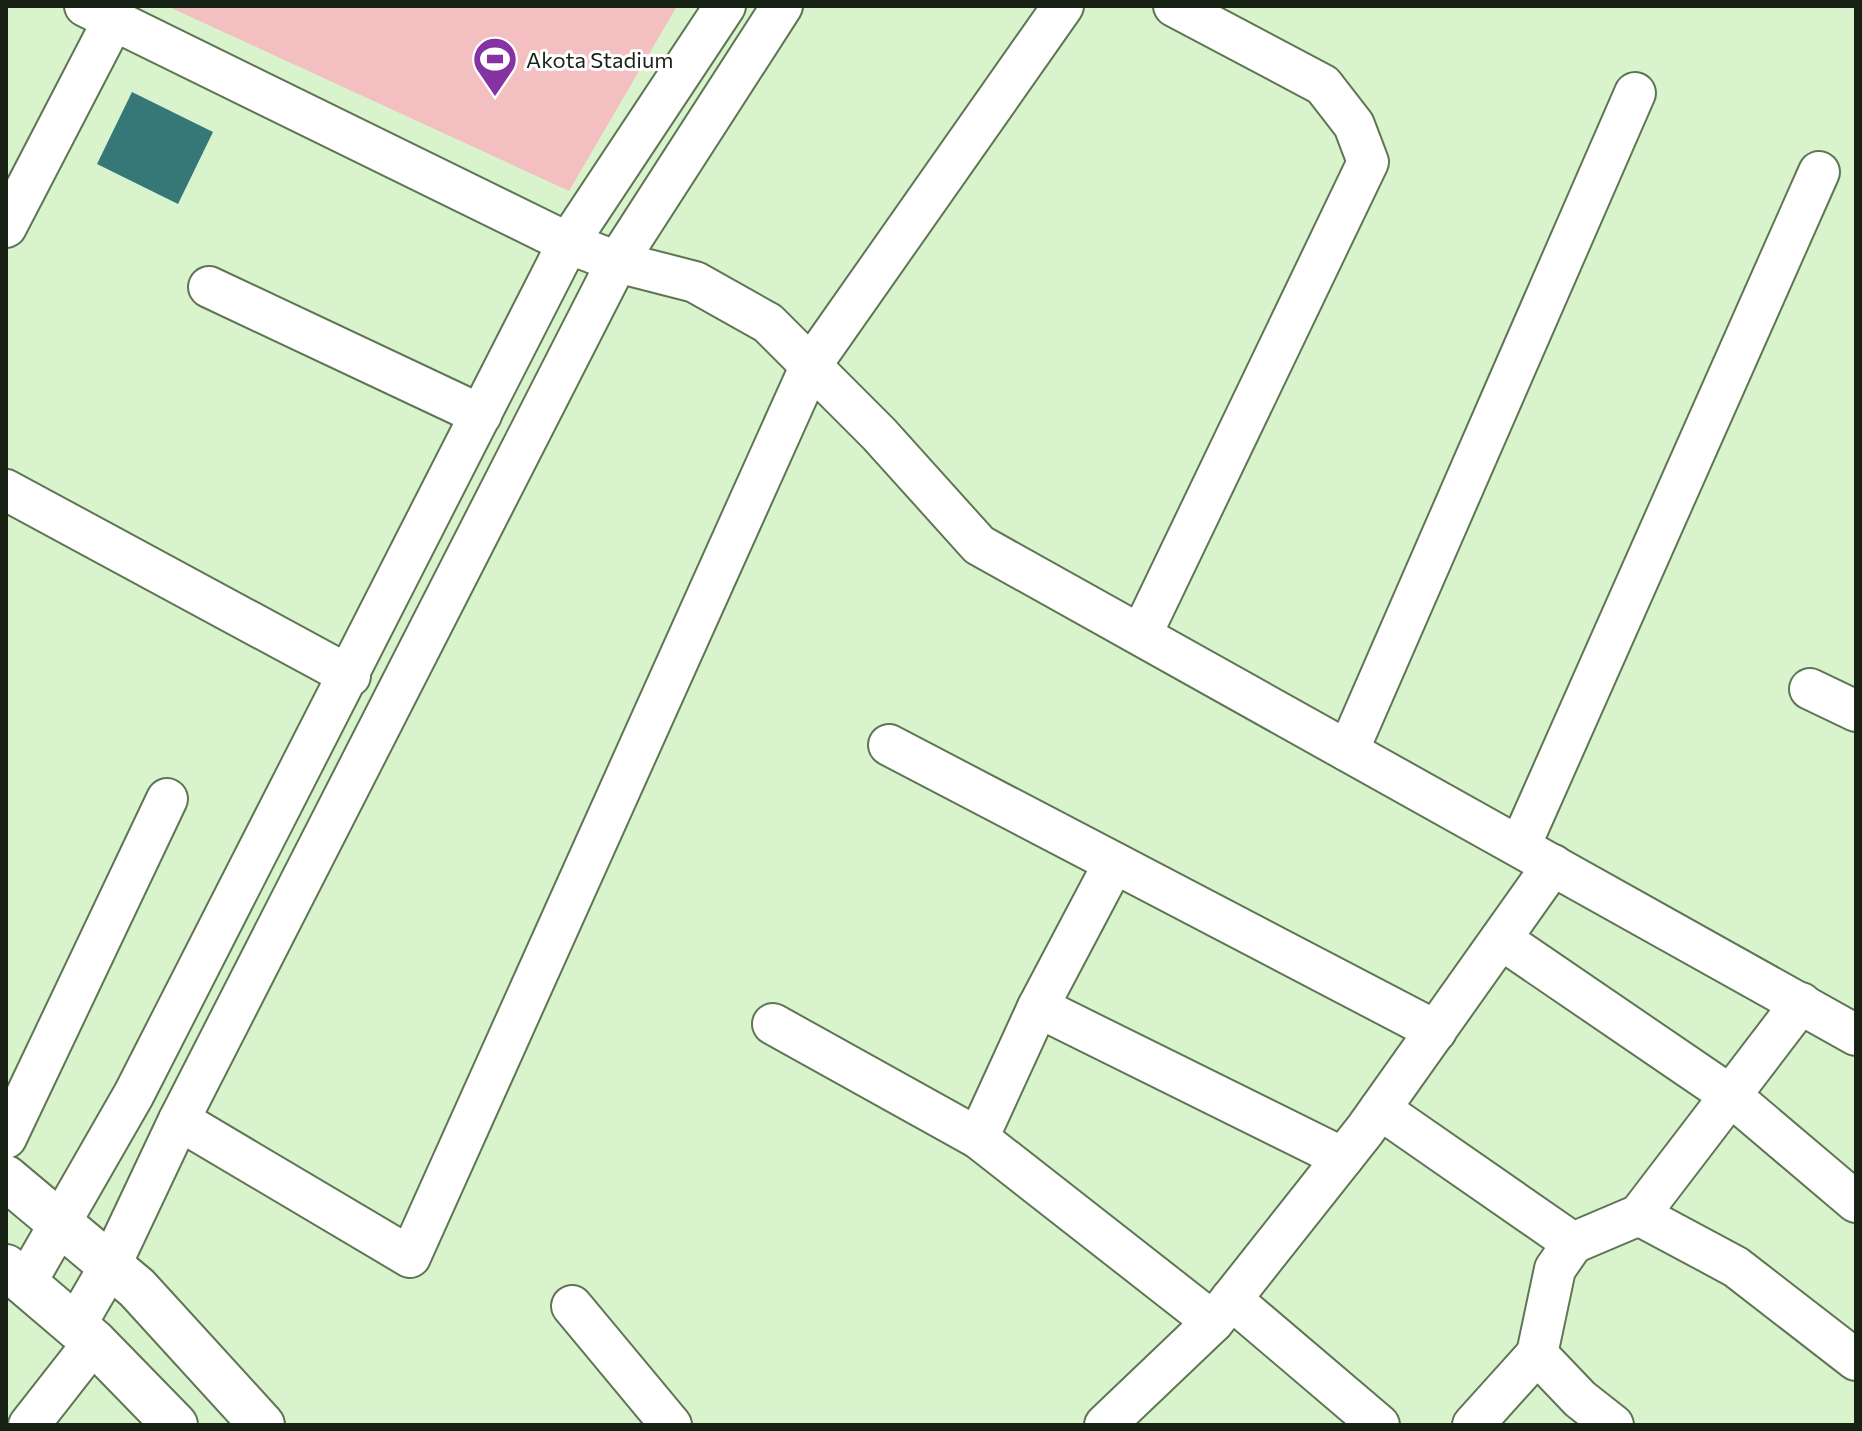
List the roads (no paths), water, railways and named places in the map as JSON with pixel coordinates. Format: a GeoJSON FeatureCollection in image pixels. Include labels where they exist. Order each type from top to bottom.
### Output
{"type":"FeatureCollection","features":[{"type":"Feature","properties":{"kind":"main road"},"geometry":{"type":"LineString","coordinates":[[6,1178],[111,1264],[262,1425]]}},
{"type":"Feature","properties":{"kind":"main road"},"geometry":{"type":"LineString","coordinates":[[16,1276],[85,1334],[175,1425]]}},
{"type":"Feature","properties":{"kind":"street"},"geometry":{"type":"LineString","coordinates":[[16,1276],[63,1223],[350,676],[568,243],[725,6]]}},
{"type":"Feature","properties":{"kind":"street"},"geometry":{"type":"LineString","coordinates":[[29,1425],[85,1334],[111,1264],[179,1120],[617,262],[782,6]]}},
{"type":"Feature","properties":{"kind":"street"},"geometry":{"type":"LineString","coordinates":[[179,1120],[410,1257],[811,365],[1063,6]]}},
{"type":"Feature","properties":{"kind":"street"},"geometry":{"type":"LineString","coordinates":[[1141,635],[1368,162],[1354,125],[1323,85],[1174,6]]}},
{"type":"Feature","properties":{"kind":"street"},"geometry":{"type":"LineString","coordinates":[[6,227],[100,12],[568,243],[617,262],[695,282],[768,323],[879,434],[979,545],[1856,1035]]}},
{"type":"Feature","properties":{"kind":"street"},"geometry":{"type":"LineString","coordinates":[[1348,751],[1635,93]]}},
{"type":"Feature","properties":{"kind":"street"},"geometry":{"type":"LineString","coordinates":[[1105,1425],[1222,1310],[1380,1109],[1501,939],[1819,172]]}},
{"type":"Feature","properties":{"kind":"street"},"geometry":{"type":"LineString","coordinates":[[209,287],[481,415]]}},
{"type":"Feature","properties":{"kind":"street"},"geometry":{"type":"LineString","coordinates":[[6,490],[350,676]]}},
{"type":"Feature","properties":{"kind":"street"},"geometry":{"type":"LineString","coordinates":[[1810,689],[1856,711]]}},
{"type":"Feature","properties":{"kind":"street"},"geometry":{"type":"LineString","coordinates":[[889,745],[1436,1031]]}},
{"type":"Feature","properties":{"kind":"street"},"geometry":{"type":"LineString","coordinates":[[6,1138],[167,799]]}},
{"type":"Feature","properties":{"kind":"street"},"geometry":{"type":"LineString","coordinates":[[978,1138],[1038,1007],[1114,863]]}},
{"type":"Feature","properties":{"kind":"street"},"geometry":{"type":"LineString","coordinates":[[1501,939],[1731,1096],[1856,1202]]}},
{"type":"Feature","properties":{"kind":"street"},"geometry":{"type":"LineString","coordinates":[[1473,1425],[1537,1354],[1555,1269],[1573,1243],[1639,1215],[1801,1003]]}},
{"type":"Feature","properties":{"kind":"street"},"geometry":{"type":"LineString","coordinates":[[1038,1007],[1343,1158]]}},
{"type":"Feature","properties":{"kind":"street"},"geometry":{"type":"LineString","coordinates":[[773,1024],[978,1138],[1222,1310],[1371,1423]]}},
{"type":"Feature","properties":{"kind":"street"},"geometry":{"type":"LineString","coordinates":[[1380,1109],[1573,1243]]}},
{"type":"Feature","properties":{"kind":"street"},"geometry":{"type":"LineString","coordinates":[[1639,1215],[1736,1267],[1856,1360]]}},
{"type":"Feature","properties":{"kind":"street"},"geometry":{"type":"LineString","coordinates":[[572,1306],[671,1425]]}},
{"type":"Feature","properties":{"kind":"street"},"geometry":{"type":"LineString","coordinates":[[1537,1354],[1580,1399],[1613,1425]]}},
{"type":"Feature","properties":{"kind":"place","name":"Akota Stadium"},"geometry":{"type":"Point","coordinates":[495,98]}}]}
